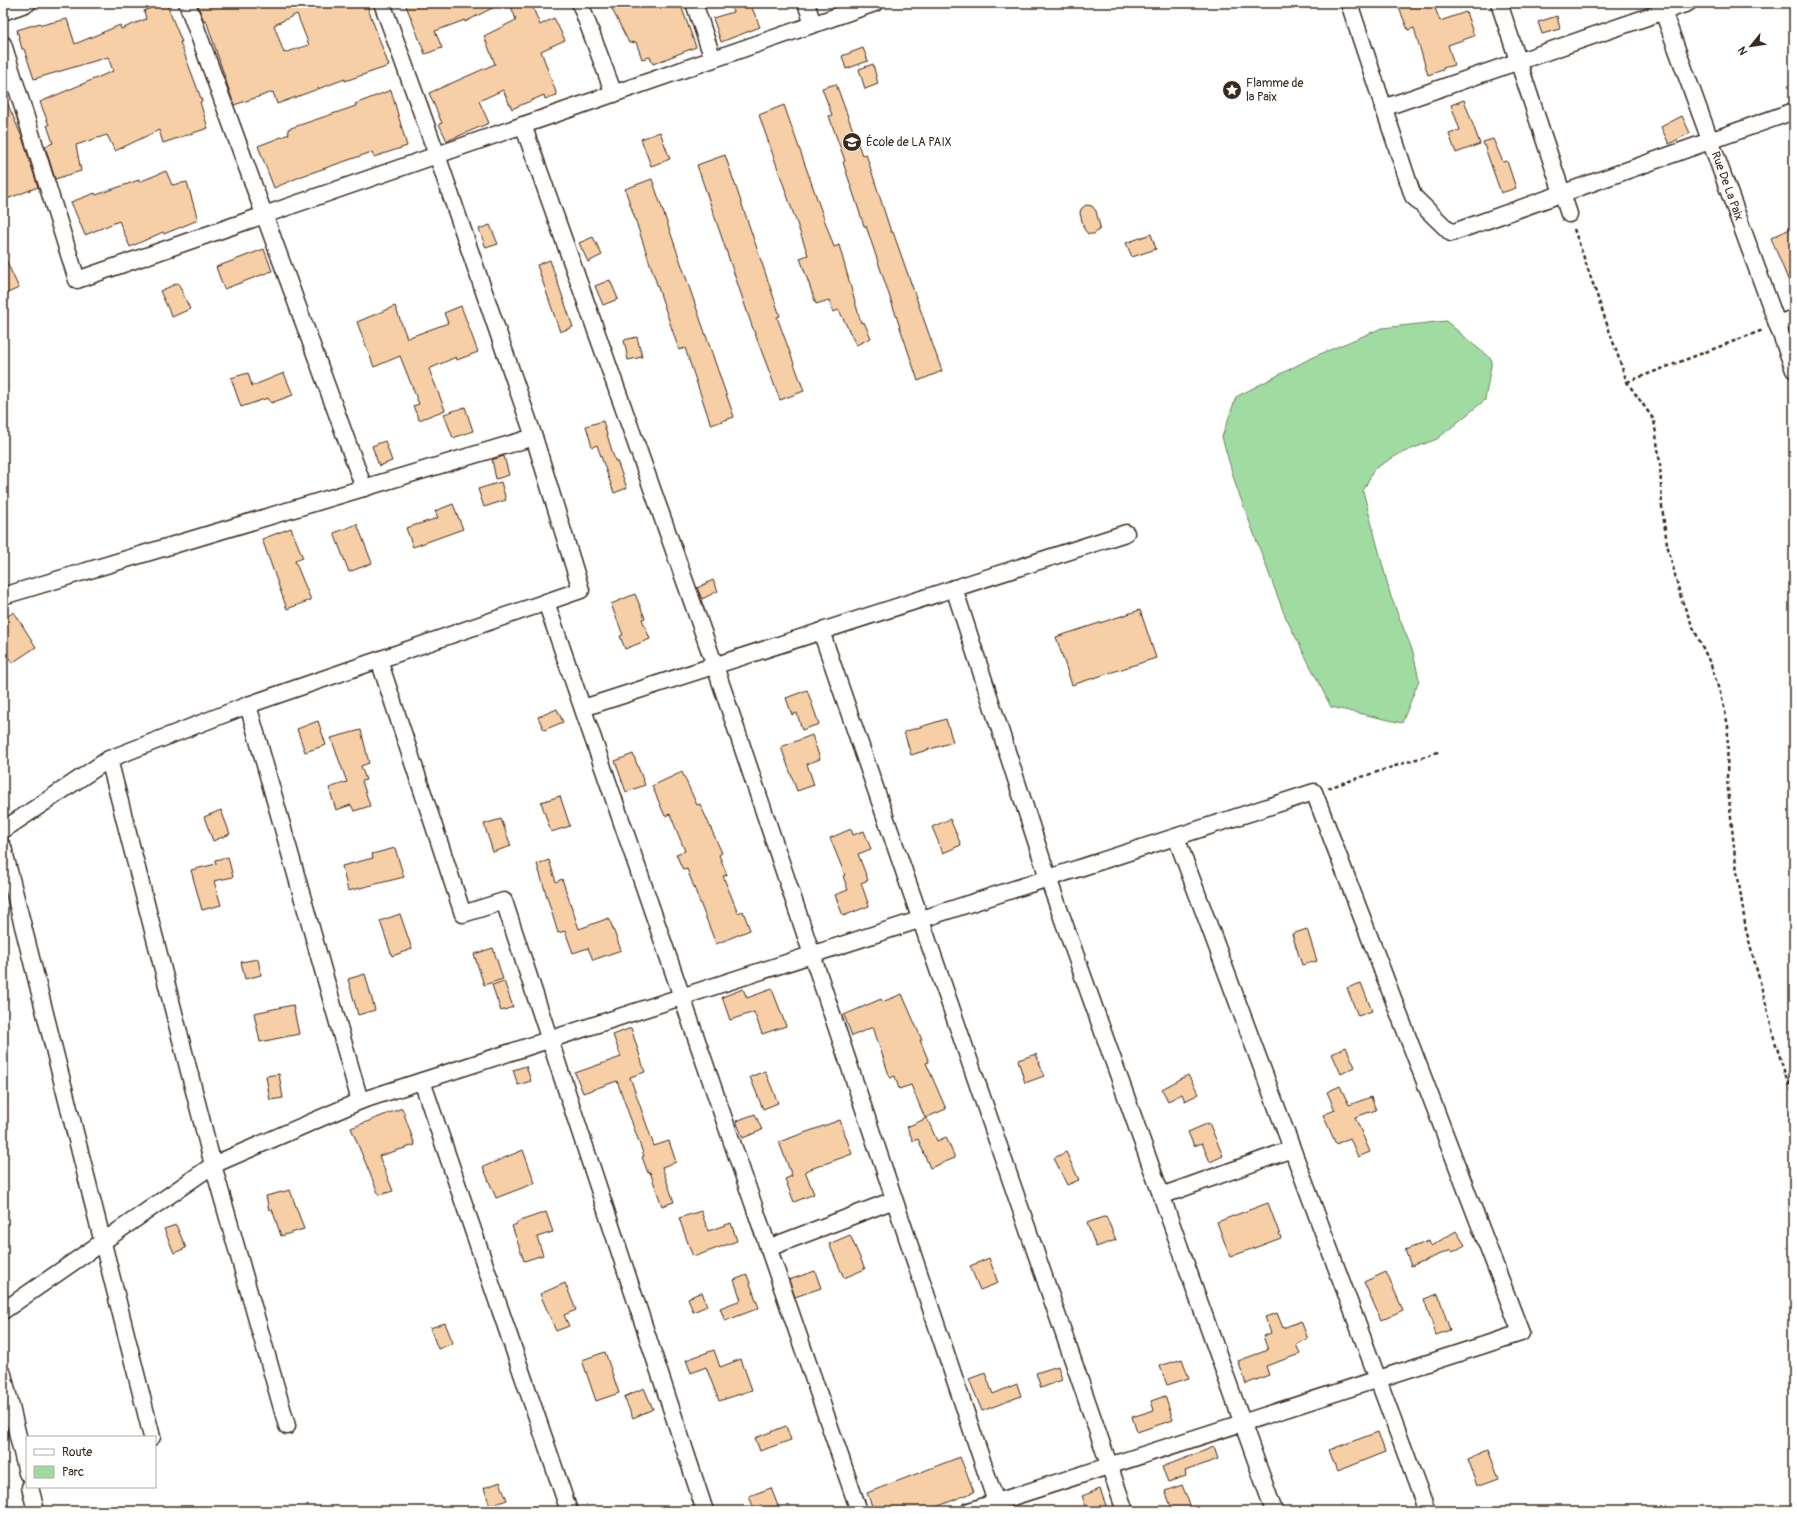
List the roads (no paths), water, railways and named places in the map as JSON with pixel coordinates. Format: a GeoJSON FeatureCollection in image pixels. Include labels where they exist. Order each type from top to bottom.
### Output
{"type":"FeatureCollection","features":[{"type":"Feature","properties":{"kind":"street"},"geometry":{"type":"LineString","coordinates":[[3,12],[28,3]]}},
{"type":"Feature","properties":{"kind":"street"},"geometry":{"type":"LineString","coordinates":[[187,3],[364,488]]}},
{"type":"Feature","properties":{"kind":"street"},"geometry":{"type":"LineString","coordinates":[[3,830],[109,759],[248,705],[581,590],[534,437],[437,155],[382,3]]}},
{"type":"Feature","properties":{"kind":"street"},"geometry":{"type":"LineString","coordinates":[[580,3],[614,94]]}},
{"type":"Feature","properties":{"kind":"street"},"geometry":{"type":"LineString","coordinates":[[694,3],[713,59]]}},
{"type":"Feature","properties":{"kind":"street"},"geometry":{"type":"LineString","coordinates":[[806,3],[813,24]]}},
{"type":"Feature","properties":{"kind":"street"},"geometry":{"type":"LineString","coordinates":[[3,44],[78,280],[875,3]]}},
{"type":"Feature","properties":{"kind":"street"},"geometry":{"type":"LineString","coordinates":[[1349,3],[1413,196],[1451,233],[1794,111]]}},
{"type":"Feature","properties":{"kind":"street"},"geometry":{"type":"LineString","coordinates":[[1499,3],[1569,214]]}},
{"type":"Feature","properties":{"kind":"street"},"geometry":{"type":"LineString","coordinates":[[1383,108],[1518,61],[1661,7],[1688,3]]}},
{"type":"Feature","properties":{"kind":"street","name":"Rue De La Paix"},"geometry":{"type":"LineString","coordinates":[[1661,7],[1794,370]]}},
{"type":"Feature","properties":{"kind":"street"},"geometry":{"type":"LineString","coordinates":[[523,125],[714,666],[997,1507]]}},
{"type":"Feature","properties":{"kind":"street"},"geometry":{"type":"LineString","coordinates":[[1777,324],[1794,318]]}},
{"type":"Feature","properties":{"kind":"street"},"geometry":{"type":"LineString","coordinates":[[3,596],[534,437]]}},
{"type":"Feature","properties":{"kind":"street"},"geometry":{"type":"LineString","coordinates":[[583,708],[1126,532]]}},
{"type":"Feature","properties":{"kind":"street"},"geometry":{"type":"LineString","coordinates":[[954,588],[1048,878],[1274,1511]]}},
{"type":"Feature","properties":{"kind":"street"},"geometry":{"type":"LineString","coordinates":[[546,602],[859,1511]]}},
{"type":"Feature","properties":{"kind":"street"},"geometry":{"type":"LineString","coordinates":[[822,631],[1124,1511]]}},
{"type":"Feature","properties":{"kind":"street"},"geometry":{"type":"LineString","coordinates":[[379,660],[463,914],[504,901],[705,1511]]}},
{"type":"Feature","properties":{"kind":"street"},"geometry":{"type":"LineString","coordinates":[[248,705],[360,1101]]}},
{"type":"Feature","properties":{"kind":"street"},"geometry":{"type":"LineString","coordinates":[[109,759],[212,1164],[287,1426]]}},
{"type":"Feature","properties":{"kind":"street"},"geometry":{"type":"LineString","coordinates":[[3,1311],[212,1164],[360,1101],[1314,792],[1521,1332],[1109,1466],[997,1507],[969,1511]]}},
{"type":"Feature","properties":{"kind":"street"},"geometry":{"type":"LineString","coordinates":[[1176,837],[1427,1511]]}},
{"type":"Feature","properties":{"kind":"street"},"geometry":{"type":"LineString","coordinates":[[3,847],[152,1436]]}},
{"type":"Feature","properties":{"kind":"street"},"geometry":{"type":"LineString","coordinates":[[422,1081],[569,1511]]}},
{"type":"Feature","properties":{"kind":"street"},"geometry":{"type":"LineString","coordinates":[[1161,1196],[1292,1149]]}},
{"type":"Feature","properties":{"kind":"street"},"geometry":{"type":"LineString","coordinates":[[768,1248],[894,1200]]}},
{"type":"Feature","properties":{"kind":"street"},"geometry":{"type":"LineString","coordinates":[[3,1374],[26,1469]]}},
{"type":"Feature","properties":{"kind":"street"},"geometry":{"type":"LineString","coordinates":[[30,1488],[36,1511]]}},
{"type":"Feature","properties":{"kind":"place","name":"Flamme de la Paix"},"geometry":{"type":"Point","coordinates":[1232,90]}},
{"type":"Feature","properties":{"kind":"place","name":"École de LA PAIX"},"geometry":{"type":"Point","coordinates":[852,142]}}]}
